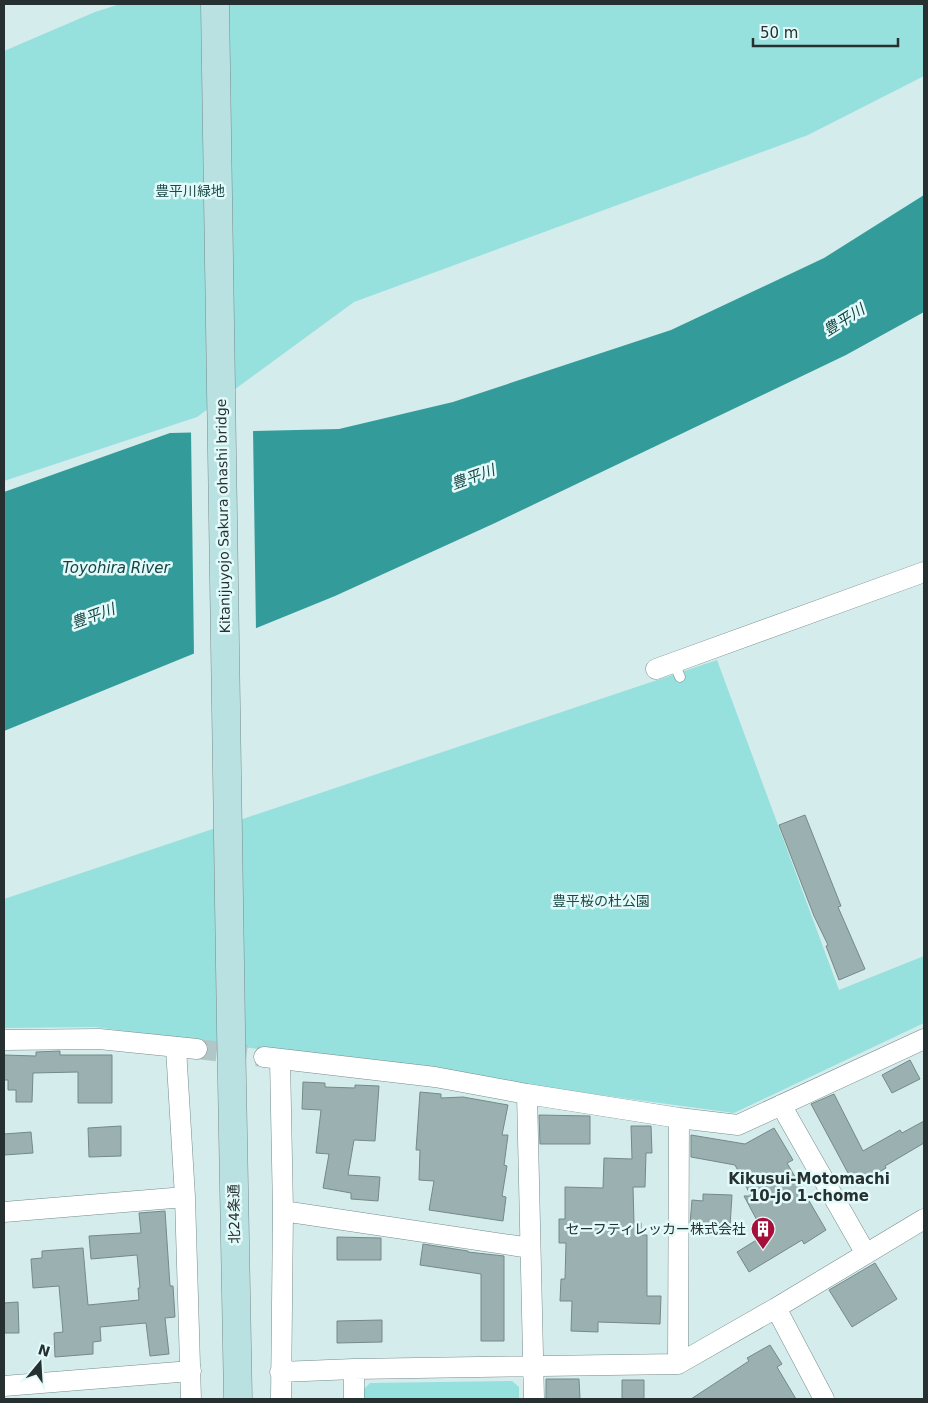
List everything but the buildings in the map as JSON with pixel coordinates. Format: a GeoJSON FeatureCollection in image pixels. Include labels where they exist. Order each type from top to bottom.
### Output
{"type":"FeatureCollection","features":[{"type":"Feature","properties":{"kind":"street","name":"Kitanijuyojo Sakura ohashi bridge"},"geometry":{"type":"LineString","coordinates":[[215,4],[231,1028]]}},
{"type":"Feature","properties":{"kind":"street"},"geometry":{"type":"LineString","coordinates":[[670,670],[924,572]]}},
{"type":"Feature","properties":{"kind":"street","name":"北24条通"},"geometry":{"type":"LineString","coordinates":[[231,1028],[238,1399]]}},
{"type":"Feature","properties":{"kind":"street"},"geometry":{"type":"LineString","coordinates":[[4,1040],[99,1039],[197,1049]]}},
{"type":"Feature","properties":{"kind":"street"},"geometry":{"type":"LineString","coordinates":[[281,1399],[283,1211],[272,1058],[435,1077],[527,1094],[679,1118],[738,1125],[924,1039]]}},
{"type":"Feature","properties":{"kind":"street"},"geometry":{"type":"LineString","coordinates":[[176,1048],[185,1197],[191,1399]]}},
{"type":"Feature","properties":{"kind":"street"},"geometry":{"type":"LineString","coordinates":[[527,1094],[534,1399]]}},
{"type":"Feature","properties":{"kind":"street"},"geometry":{"type":"LineString","coordinates":[[781,1105],[866,1254]]}},
{"type":"Feature","properties":{"kind":"street"},"geometry":{"type":"LineString","coordinates":[[678,1364],[679,1118]]}},
{"type":"Feature","properties":{"kind":"street"},"geometry":{"type":"LineString","coordinates":[[4,1212],[185,1197]]}},
{"type":"Feature","properties":{"kind":"street"},"geometry":{"type":"LineString","coordinates":[[283,1211],[530,1248]]}},
{"type":"Feature","properties":{"kind":"street"},"geometry":{"type":"LineString","coordinates":[[280,1372],[354,1369],[678,1364],[776,1308],[924,1219]]}},
{"type":"Feature","properties":{"kind":"street"},"geometry":{"type":"LineString","coordinates":[[776,1308],[824,1399]]}},
{"type":"Feature","properties":{"kind":"street"},"geometry":{"type":"LineString","coordinates":[[354,1369],[354,1399]]}},
{"type":"Feature","properties":{"kind":"street"},"geometry":{"type":"LineString","coordinates":[[4,1386],[191,1371]]}},
{"type":"Feature","properties":{"kind":"green space","name":"豊平川緑地"},"geometry":{"type":"Polygon","coordinates":[[[120,4],[924,4],[924,76],[808,135],[354,302],[197,417],[4,481],[4,51],[95,12],[120,4]]]}},
{"type":"Feature","properties":{"kind":"green space","name":"豊平桜の杜公園"},"geometry":{"type":"Polygon","coordinates":[[[717,660],[839,990],[924,956],[924,1023],[734,1113],[95,1027],[4,1028],[4,899],[717,660]]]}},
{"type":"Feature","properties":{"kind":"green space"},"geometry":{"type":"Polygon","coordinates":[[[512,1381],[519,1387],[519,1399],[364,1399],[363,1390],[370,1383],[512,1381]]]}},
{"type":"Feature","properties":{"kind":"water","name":"Toyohira River"},"geometry":{"type":"Polygon","coordinates":[[[924,195],[924,312],[846,355],[495,523],[335,596],[4,731],[4,492],[170,433],[339,429],[453,402],[671,330],[824,258],[924,195]]]}},
{"type":"Feature","properties":{"kind":"pier"},"geometry":{"type":"Polygon","coordinates":[[[253,428],[256,631],[194,657],[191,430],[253,428]]]}},
{"type":"Feature","properties":{"kind":"tunnel"},"geometry":{"type":"LineString","coordinates":[[197,1049],[264,1057]]}},
{"type":"Feature","properties":{"kind":"place","name":"セーフティレッカー株式会社"},"geometry":{"type":"Point","coordinates":[763,1250]}},
{"type":"Feature","properties":{"kind":"district","name":"Kikusui-Motomachi 10-jo 1-chome"},"geometry":{"type":"Point","coordinates":[809,1188]}},
{"type":"Feature","properties":{"kind":"water label","name":"豊平川"},"geometry":{"type":"Point","coordinates":[844,320]}},
{"type":"Feature","properties":{"kind":"water label","name":"豊平川"},"geometry":{"type":"Point","coordinates":[473,477]}},
{"type":"Feature","properties":{"kind":"water label","name":"豊平川"},"geometry":{"type":"Point","coordinates":[93,616]}}]}
